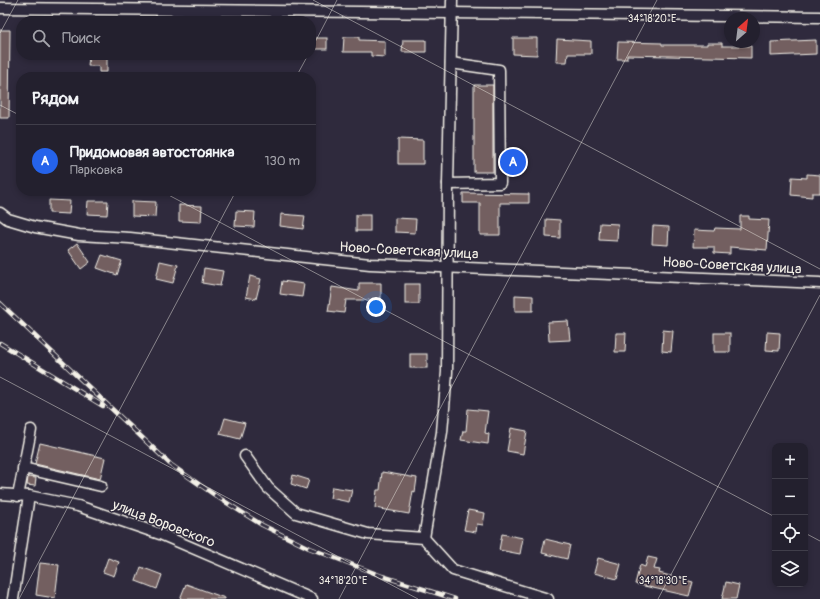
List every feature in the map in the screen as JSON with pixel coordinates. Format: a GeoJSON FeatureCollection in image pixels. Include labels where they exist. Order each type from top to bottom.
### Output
{"type":"FeatureCollection","features":[{"type":"Feature","properties":{"kind":"street"},"geometry":{"type":"LineString","coordinates":[[424,538],[442,432],[447,372],[448,184],[452,0]]}},
{"type":"Feature","properties":{"kind":"street"},"geometry":{"type":"LineString","coordinates":[[0,8],[820,17]]}},
{"type":"Feature","properties":{"kind":"street"},"geometry":{"type":"LineString","coordinates":[[448,184],[500,183],[500,70],[451,63]]}},
{"type":"Feature","properties":{"kind":"street","name":"Ново-Советская улица"},"geometry":{"type":"LineString","coordinates":[[0,213],[8,219],[34,227],[79,235],[130,238],[370,264],[448,266],[820,283]]}},
{"type":"Feature","properties":{"kind":"street"},"geometry":{"type":"LineString","coordinates":[[18,496],[31,430]]}},
{"type":"Feature","properties":{"kind":"street"},"geometry":{"type":"LineString","coordinates":[[245,456],[268,488],[296,513],[368,534],[424,538],[453,570],[548,599]]}},
{"type":"Feature","properties":{"kind":"street"},"geometry":{"type":"LineString","coordinates":[[23,468],[101,486]]}},
{"type":"Feature","properties":{"kind":"street","name":"улица Воровского"},"geometry":{"type":"LineString","coordinates":[[0,494],[29,496],[78,506],[160,534],[312,599]]}},
{"type":"Feature","properties":{"kind":"street"},"geometry":{"type":"LineString","coordinates":[[13,599],[29,496]]}},
{"type":"Feature","properties":{"kind":"building"},"geometry":{"type":"Polygon","coordinates":[[[0,30],[10,30],[9,118],[0,118],[0,30]]]}},
{"type":"Feature","properties":{"kind":"building"},"geometry":{"type":"Polygon","coordinates":[[[344,37],[359,37],[359,40],[385,41],[385,57],[371,56],[371,52],[343,52],[344,37]]]}},
{"type":"Feature","properties":{"kind":"building"},"geometry":{"type":"Polygon","coordinates":[[[316,38],[327,38],[327,49],[316,49],[316,38]]]}},
{"type":"Feature","properties":{"kind":"building"},"geometry":{"type":"Polygon","coordinates":[[[513,38],[537,38],[537,55],[513,54],[513,38]]]}},
{"type":"Feature","properties":{"kind":"building"},"geometry":{"type":"Polygon","coordinates":[[[557,39],[591,41],[591,54],[568,54],[567,62],[556,62],[557,39]]]}},
{"type":"Feature","properties":{"kind":"building"},"geometry":{"type":"Polygon","coordinates":[[[403,40],[426,40],[426,52],[402,52],[403,40]]]}},
{"type":"Feature","properties":{"kind":"building"},"geometry":{"type":"Polygon","coordinates":[[[816,40],[816,54],[771,56],[771,42],[816,40]]]}},
{"type":"Feature","properties":{"kind":"building"},"geometry":{"type":"Polygon","coordinates":[[[618,42],[662,43],[662,45],[707,45],[707,43],[722,43],[724,48],[751,48],[751,58],[627,55],[627,59],[617,59],[618,42]]]}},
{"type":"Feature","properties":{"kind":"building"},"geometry":{"type":"Polygon","coordinates":[[[89,60],[107,60],[107,72],[99,72],[99,66],[88,66],[89,60]]]}},
{"type":"Feature","properties":{"kind":"building"},"geometry":{"type":"Polygon","coordinates":[[[474,85],[493,85],[493,172],[474,172],[474,85]]]}},
{"type":"Feature","properties":{"kind":"building"},"geometry":{"type":"Polygon","coordinates":[[[398,139],[423,140],[423,164],[398,164],[398,139]]]}},
{"type":"Feature","properties":{"kind":"building"},"geometry":{"type":"Polygon","coordinates":[[[807,174],[820,175],[820,193],[812,193],[812,197],[791,195],[792,177],[807,178],[807,174]]]}},
{"type":"Feature","properties":{"kind":"building"},"geometry":{"type":"Polygon","coordinates":[[[463,193],[529,194],[529,203],[500,203],[500,235],[480,235],[480,203],[463,203],[463,193]]]}},
{"type":"Feature","properties":{"kind":"building"},"geometry":{"type":"Polygon","coordinates":[[[49,200],[70,201],[69,214],[49,213],[49,200]]]}},
{"type":"Feature","properties":{"kind":"building"},"geometry":{"type":"Polygon","coordinates":[[[88,201],[108,201],[107,215],[87,214],[88,201]]]}},
{"type":"Feature","properties":{"kind":"building"},"geometry":{"type":"Polygon","coordinates":[[[132,201],[156,202],[155,217],[132,216],[132,201]]]}},
{"type":"Feature","properties":{"kind":"building"},"geometry":{"type":"Polygon","coordinates":[[[179,205],[202,206],[201,222],[179,221],[179,205]]]}},
{"type":"Feature","properties":{"kind":"building"},"geometry":{"type":"Polygon","coordinates":[[[236,211],[255,212],[254,227],[235,226],[236,211]]]}},
{"type":"Feature","properties":{"kind":"building"},"geometry":{"type":"Polygon","coordinates":[[[281,214],[305,216],[303,229],[280,226],[281,214]]]}},
{"type":"Feature","properties":{"kind":"building"},"geometry":{"type":"Polygon","coordinates":[[[356,215],[370,215],[370,231],[356,231],[356,215]]]}},
{"type":"Feature","properties":{"kind":"building"},"geometry":{"type":"Polygon","coordinates":[[[740,216],[749,216],[749,219],[769,220],[767,250],[730,247],[730,254],[714,253],[714,247],[693,247],[694,230],[714,231],[715,228],[740,229],[740,216]]]}},
{"type":"Feature","properties":{"kind":"building"},"geometry":{"type":"Polygon","coordinates":[[[395,218],[416,219],[415,233],[395,232],[395,218]]]}},
{"type":"Feature","properties":{"kind":"building"},"geometry":{"type":"Polygon","coordinates":[[[546,219],[560,220],[560,238],[546,237],[546,219]]]}},
{"type":"Feature","properties":{"kind":"building"},"geometry":{"type":"Polygon","coordinates":[[[600,223],[618,224],[617,241],[599,240],[600,223]]]}},
{"type":"Feature","properties":{"kind":"building"},"geometry":{"type":"Polygon","coordinates":[[[653,226],[669,227],[668,245],[652,244],[653,226]]]}},
{"type":"Feature","properties":{"kind":"building"},"geometry":{"type":"Polygon","coordinates":[[[77,243],[90,262],[81,269],[68,250],[77,243]]]}},
{"type":"Feature","properties":{"kind":"building"},"geometry":{"type":"Polygon","coordinates":[[[102,255],[122,261],[117,275],[97,268],[102,255]]]}},
{"type":"Feature","properties":{"kind":"building"},"geometry":{"type":"Polygon","coordinates":[[[160,261],[178,265],[173,283],[156,279],[160,261]]]}},
{"type":"Feature","properties":{"kind":"building"},"geometry":{"type":"Polygon","coordinates":[[[204,268],[223,271],[220,286],[202,283],[204,268]]]}},
{"type":"Feature","properties":{"kind":"building"},"geometry":{"type":"Polygon","coordinates":[[[250,276],[261,279],[256,299],[246,297],[250,276]]]}},
{"type":"Feature","properties":{"kind":"building"},"geometry":{"type":"Polygon","coordinates":[[[282,281],[304,284],[302,297],[280,294],[282,281]]]}},
{"type":"Feature","properties":{"kind":"building"},"geometry":{"type":"Polygon","coordinates":[[[359,283],[381,283],[381,300],[346,300],[344,313],[328,311],[332,287],[359,291],[359,283]]]}},
{"type":"Feature","properties":{"kind":"building"},"geometry":{"type":"Polygon","coordinates":[[[405,284],[419,284],[419,304],[405,304],[405,284]]]}},
{"type":"Feature","properties":{"kind":"building"},"geometry":{"type":"Polygon","coordinates":[[[515,295],[533,296],[533,311],[515,311],[515,295]]]}},
{"type":"Feature","properties":{"kind":"building"},"geometry":{"type":"Polygon","coordinates":[[[568,321],[570,340],[549,341],[548,322],[568,321]]]}},
{"type":"Feature","properties":{"kind":"building"},"geometry":{"type":"Polygon","coordinates":[[[663,330],[673,331],[671,352],[662,351],[663,330]]]}},
{"type":"Feature","properties":{"kind":"building"},"geometry":{"type":"Polygon","coordinates":[[[767,332],[780,333],[779,351],[766,350],[767,332]]]}},
{"type":"Feature","properties":{"kind":"building"},"geometry":{"type":"Polygon","coordinates":[[[616,333],[626,333],[625,352],[615,352],[616,333]]]}},
{"type":"Feature","properties":{"kind":"building"},"geometry":{"type":"Polygon","coordinates":[[[714,333],[730,333],[730,352],[714,352],[714,333]]]}},
{"type":"Feature","properties":{"kind":"building"},"geometry":{"type":"Polygon","coordinates":[[[410,354],[427,354],[427,368],[410,368],[410,354]]]}},
{"type":"Feature","properties":{"kind":"building"},"geometry":{"type":"Polygon","coordinates":[[[468,409],[488,411],[485,433],[489,434],[488,444],[461,440],[463,431],[466,431],[468,409]]]}},
{"type":"Feature","properties":{"kind":"building"},"geometry":{"type":"Polygon","coordinates":[[[225,418],[245,423],[240,439],[220,434],[225,418]]]}},
{"type":"Feature","properties":{"kind":"building"},"geometry":{"type":"Polygon","coordinates":[[[511,428],[527,431],[523,454],[507,451],[511,428]]]}},
{"type":"Feature","properties":{"kind":"building"},"geometry":{"type":"Polygon","coordinates":[[[40,443],[105,458],[100,479],[35,464],[40,443]]]}},
{"type":"Feature","properties":{"kind":"building"},"geometry":{"type":"Polygon","coordinates":[[[382,472],[417,478],[409,514],[375,508],[377,490],[380,490],[382,472]]]}},
{"type":"Feature","properties":{"kind":"building"},"geometry":{"type":"Polygon","coordinates":[[[293,475],[309,480],[306,489],[291,484],[293,475]]]}},
{"type":"Feature","properties":{"kind":"building"},"geometry":{"type":"Polygon","coordinates":[[[28,477],[36,478],[35,486],[27,485],[28,477]]]}},
{"type":"Feature","properties":{"kind":"building"},"geometry":{"type":"Polygon","coordinates":[[[332,487],[352,490],[349,502],[330,498],[332,487]]]}},
{"type":"Feature","properties":{"kind":"building"},"geometry":{"type":"Polygon","coordinates":[[[468,510],[485,513],[483,525],[477,524],[476,532],[464,530],[468,510]]]}},
{"type":"Feature","properties":{"kind":"building"},"geometry":{"type":"Polygon","coordinates":[[[502,534],[523,538],[520,554],[499,550],[502,534]]]}},
{"type":"Feature","properties":{"kind":"building"},"geometry":{"type":"Polygon","coordinates":[[[545,539],[570,545],[567,559],[542,553],[545,539]]]}},
{"type":"Feature","properties":{"kind":"building"},"geometry":{"type":"Polygon","coordinates":[[[648,557],[657,559],[654,569],[660,570],[659,573],[693,582],[689,596],[635,584],[640,565],[645,567],[648,557]]]}},
{"type":"Feature","properties":{"kind":"building"},"geometry":{"type":"Polygon","coordinates":[[[108,558],[119,562],[114,576],[103,572],[108,558]]]}},
{"type":"Feature","properties":{"kind":"building"},"geometry":{"type":"Polygon","coordinates":[[[598,558],[621,564],[617,579],[594,573],[598,558]]]}},
{"type":"Feature","properties":{"kind":"building"},"geometry":{"type":"Polygon","coordinates":[[[40,563],[59,565],[55,598],[36,595],[40,563]]]}},
{"type":"Feature","properties":{"kind":"building"},"geometry":{"type":"Polygon","coordinates":[[[141,567],[162,575],[157,589],[136,581],[141,567]]]}},
{"type":"Feature","properties":{"kind":"building"},"geometry":{"type":"Polygon","coordinates":[[[726,582],[739,585],[736,599],[722,599],[726,582]]]}},
{"type":"Feature","properties":{"kind":"building"},"geometry":{"type":"Polygon","coordinates":[[[186,584],[225,598],[225,599],[180,599],[186,584]]]}},
{"type":"Feature","properties":{"kind":"railway"},"geometry":{"type":"LineString","coordinates":[[0,303],[170,464],[216,496],[262,525],[309,548],[382,576],[455,599]]}},
{"type":"Feature","properties":{"kind":"railway"},"geometry":{"type":"LineString","coordinates":[[0,343],[103,406]]}},
{"type":"Feature","properties":{"kind":"place","name":"Придомовая автостоянка"},"geometry":{"type":"Point","coordinates":[513,162]}}]}
